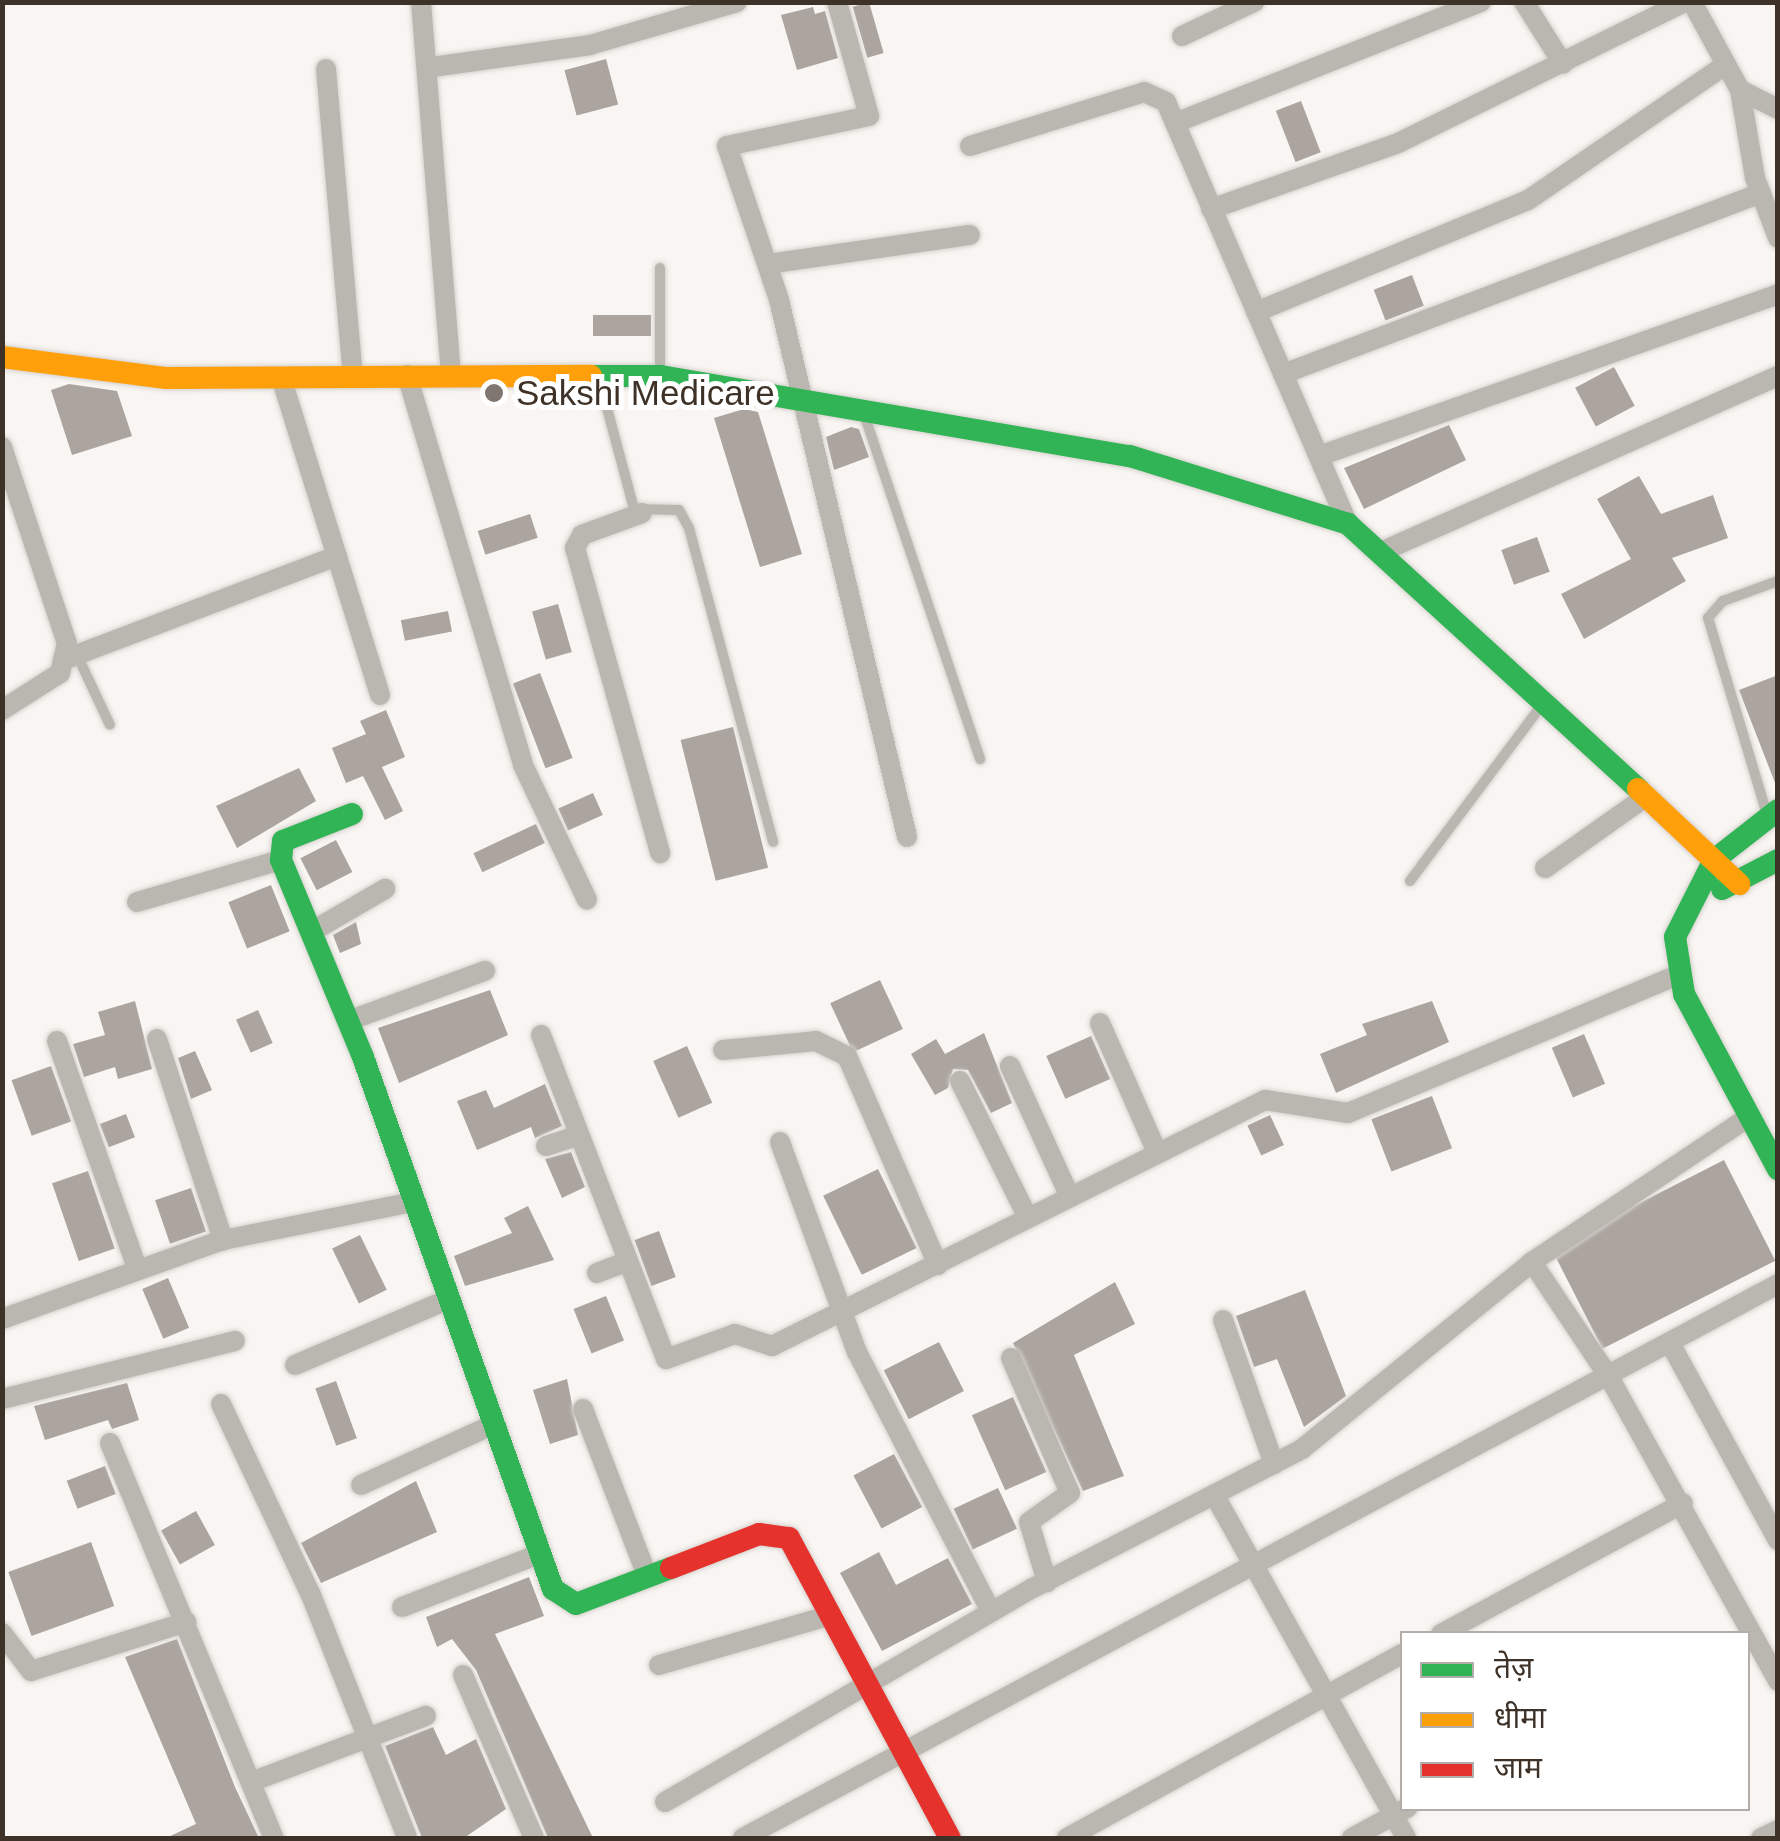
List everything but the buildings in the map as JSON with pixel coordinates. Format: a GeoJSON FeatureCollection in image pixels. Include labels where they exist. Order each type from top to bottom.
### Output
{"type":"FeatureCollection","features":[{"type":"Feature","properties":{"kind":"street"},"geometry":{"type":"LineString","coordinates":[[421,2],[432,67],[451,374]]}},
{"type":"Feature","properties":{"kind":"street"},"geometry":{"type":"LineString","coordinates":[[432,67],[590,46],[737,2]]}},
{"type":"Feature","properties":{"kind":"street"},"geometry":{"type":"LineString","coordinates":[[838,2],[868,116],[727,146],[768,264],[907,837]]}},
{"type":"Feature","properties":{"kind":"street"},"geometry":{"type":"LineString","coordinates":[[1182,36],[1254,2]]}},
{"type":"Feature","properties":{"kind":"street"},"geometry":{"type":"LineString","coordinates":[[1175,123],[1481,2]]}},
{"type":"Feature","properties":{"kind":"street"},"geometry":{"type":"LineString","coordinates":[[1524,2],[1562,64]]}},
{"type":"Feature","properties":{"kind":"street"},"geometry":{"type":"LineString","coordinates":[[1211,209],[1398,143],[1684,2]]}},
{"type":"Feature","properties":{"kind":"street"},"geometry":{"type":"LineString","coordinates":[[1692,2],[1740,90],[1760,193],[1778,238]]}},
{"type":"Feature","properties":{"kind":"street"},"geometry":{"type":"LineString","coordinates":[[1256,312],[1528,200],[1724,66]]}},
{"type":"Feature","properties":{"kind":"street"},"geometry":{"type":"LineString","coordinates":[[326,69],[353,376]]}},
{"type":"Feature","properties":{"kind":"street"},"geometry":{"type":"LineString","coordinates":[[1740,90],[1778,109]]}},
{"type":"Feature","properties":{"kind":"street"},"geometry":{"type":"LineString","coordinates":[[970,146],[1144,92],[1166,102],[1348,524]]}},
{"type":"Feature","properties":{"kind":"street"},"geometry":{"type":"LineString","coordinates":[[1284,374],[1760,193]]}},
{"type":"Feature","properties":{"kind":"street"},"geometry":{"type":"LineString","coordinates":[[768,264],[970,236]]}},
{"type":"Feature","properties":{"kind":"street"},"geometry":{"type":"LineString","coordinates":[[1319,456],[1778,294]]}},
{"type":"Feature","properties":{"kind":"street"},"geometry":{"type":"LineString","coordinates":[[2,357],[166,378],[598,373],[660,376],[800,395],[1130,456],[1348,524],[1382,551],[1542,706],[1739,884]]}},
{"type":"Feature","properties":{"kind":"street"},"geometry":{"type":"LineString","coordinates":[[282,376],[380,695]]}},
{"type":"Feature","properties":{"kind":"street"},"geometry":{"type":"LineString","coordinates":[[407,376],[523,764],[587,900]]}},
{"type":"Feature","properties":{"kind":"street"},"geometry":{"type":"LineString","coordinates":[[1382,551],[1778,376]]}},
{"type":"Feature","properties":{"kind":"street"},"geometry":{"type":"LineString","coordinates":[[2,447],[62,616],[70,657]]}},
{"type":"Feature","properties":{"kind":"street"},"geometry":{"type":"LineString","coordinates":[[642,512],[582,535],[575,548],[660,853]]}},
{"type":"Feature","properties":{"kind":"street"},"geometry":{"type":"LineString","coordinates":[[2,710],[60,673],[70,657],[337,556]]}},
{"type":"Feature","properties":{"kind":"street"},"geometry":{"type":"LineString","coordinates":[[1546,868],[1644,798]]}},
{"type":"Feature","properties":{"kind":"street"},"geometry":{"type":"LineString","coordinates":[[352,814],[283,841],[282,860],[348,1020],[490,1426],[539,1554],[567,1604],[778,1532],[800,1552],[950,1838]]}},
{"type":"Feature","properties":{"kind":"street"},"geometry":{"type":"LineString","coordinates":[[1773,814],[1714,860],[1694,892],[1675,937],[1680,974],[1778,1169]]}},
{"type":"Feature","properties":{"kind":"street"},"geometry":{"type":"LineString","coordinates":[[137,902],[282,860]]}},
{"type":"Feature","properties":{"kind":"street"},"geometry":{"type":"LineString","coordinates":[[1694,892],[1739,884],[1778,860]]}},
{"type":"Feature","properties":{"kind":"street"},"geometry":{"type":"LineString","coordinates":[[311,932],[385,889]]}},
{"type":"Feature","properties":{"kind":"street"},"geometry":{"type":"LineString","coordinates":[[348,1020],[485,970]]}},
{"type":"Feature","properties":{"kind":"street"},"geometry":{"type":"LineString","coordinates":[[541,1035],[666,1359],[736,1334],[772,1346],[843,1314],[1265,1100],[1348,1113],[1680,974]]}},
{"type":"Feature","properties":{"kind":"street"},"geometry":{"type":"LineString","coordinates":[[1100,1023],[1157,1152]]}},
{"type":"Feature","properties":{"kind":"street"},"geometry":{"type":"LineString","coordinates":[[157,1038],[223,1240]]}},
{"type":"Feature","properties":{"kind":"street"},"geometry":{"type":"LineString","coordinates":[[56,1041],[137,1268]]}},
{"type":"Feature","properties":{"kind":"street"},"geometry":{"type":"LineString","coordinates":[[723,1050],[816,1041],[846,1056],[938,1265]]}},
{"type":"Feature","properties":{"kind":"street"},"geometry":{"type":"LineString","coordinates":[[1010,1066],[1070,1196]]}},
{"type":"Feature","properties":{"kind":"street"},"geometry":{"type":"LineString","coordinates":[[960,1081],[1028,1218]]}},
{"type":"Feature","properties":{"kind":"street"},"geometry":{"type":"LineString","coordinates":[[664,1802],[991,1612],[1215,1496],[1333,1428],[1532,1262],[1749,1117]]}},
{"type":"Feature","properties":{"kind":"street"},"geometry":{"type":"LineString","coordinates":[[546,1146],[579,1135]]}},
{"type":"Feature","properties":{"kind":"street"},"geometry":{"type":"LineString","coordinates":[[780,1142],[843,1314],[894,1433],[991,1612]]}},
{"type":"Feature","properties":{"kind":"street"},"geometry":{"type":"LineString","coordinates":[[2,1319],[223,1240],[413,1202]]}},
{"type":"Feature","properties":{"kind":"street"},"geometry":{"type":"LineString","coordinates":[[597,1273],[628,1261]]}},
{"type":"Feature","properties":{"kind":"street"},"geometry":{"type":"LineString","coordinates":[[1532,1262],[1609,1377],[1682,1503],[1748,1631]]}},
{"type":"Feature","properties":{"kind":"street"},"geometry":{"type":"LineString","coordinates":[[743,1838],[1778,1284]]}},
{"type":"Feature","properties":{"kind":"street"},"geometry":{"type":"LineString","coordinates":[[296,1365],[447,1300]]}},
{"type":"Feature","properties":{"kind":"street"},"geometry":{"type":"LineString","coordinates":[[1223,1320],[1274,1464]]}},
{"type":"Feature","properties":{"kind":"street"},"geometry":{"type":"LineString","coordinates":[[2,1399],[236,1341]]}},
{"type":"Feature","properties":{"kind":"street"},"geometry":{"type":"LineString","coordinates":[[1670,1343],[1778,1540]]}},
{"type":"Feature","properties":{"kind":"street"},"geometry":{"type":"LineString","coordinates":[[1011,1358],[1070,1492],[1030,1522],[1046,1582]]}},
{"type":"Feature","properties":{"kind":"street"},"geometry":{"type":"LineString","coordinates":[[221,1404],[311,1595],[408,1838]]}},
{"type":"Feature","properties":{"kind":"street"},"geometry":{"type":"LineString","coordinates":[[583,1409],[647,1576]]}},
{"type":"Feature","properties":{"kind":"street"},"geometry":{"type":"LineString","coordinates":[[361,1486],[490,1426]]}},
{"type":"Feature","properties":{"kind":"street"},"geometry":{"type":"LineString","coordinates":[[110,1444],[274,1838]]}},
{"type":"Feature","properties":{"kind":"street"},"geometry":{"type":"LineString","coordinates":[[1215,1496],[1327,1695],[1400,1812],[1406,1838]]}},
{"type":"Feature","properties":{"kind":"street"},"geometry":{"type":"LineString","coordinates":[[1447,1631],[1682,1503]]}},
{"type":"Feature","properties":{"kind":"street"},"geometry":{"type":"LineString","coordinates":[[402,1606],[539,1554]]}},
{"type":"Feature","properties":{"kind":"street"},"geometry":{"type":"LineString","coordinates":[[660,1666],[831,1615]]}},
{"type":"Feature","properties":{"kind":"street"},"geometry":{"type":"LineString","coordinates":[[2,1634],[31,1670],[186,1622]]}},
{"type":"Feature","properties":{"kind":"street"},"geometry":{"type":"LineString","coordinates":[[1750,1634],[1778,1680]]}},
{"type":"Feature","properties":{"kind":"street"},"geometry":{"type":"LineString","coordinates":[[1067,1838],[1400,1655]]}},
{"type":"Feature","properties":{"kind":"street"},"geometry":{"type":"LineString","coordinates":[[462,1674],[534,1838]]}},
{"type":"Feature","properties":{"kind":"street"},"geometry":{"type":"LineString","coordinates":[[251,1782],[426,1716]]}},
{"type":"Feature","properties":{"kind":"street"},"geometry":{"type":"LineString","coordinates":[[1352,1838],[1400,1812]]}},
{"type":"Feature","properties":{"kind":"street"},"geometry":{"type":"LineString","coordinates":[[1761,1838],[1778,1830]]}},
{"type":"Feature","properties":{"kind":"lane"},"geometry":{"type":"LineString","coordinates":[[660,268],[660,376]]}},
{"type":"Feature","properties":{"kind":"lane"},"geometry":{"type":"LineString","coordinates":[[598,373],[625,487],[642,512],[670,509],[685,517],[773,842]]}},
{"type":"Feature","properties":{"kind":"lane"},"geometry":{"type":"LineString","coordinates":[[862,406],[980,759]]}},
{"type":"Feature","properties":{"kind":"lane"},"geometry":{"type":"LineString","coordinates":[[1773,814],[1708,618],[1723,601],[1778,582]]}},
{"type":"Feature","properties":{"kind":"lane"},"geometry":{"type":"LineString","coordinates":[[70,657],[110,726]]}},
{"type":"Feature","properties":{"kind":"lane"},"geometry":{"type":"LineString","coordinates":[[1410,881],[1542,706]]}},
{"type":"Feature","properties":{"kind":"traffic: fast"},"geometry":{"type":"LineString","coordinates":[[591,376],[660,376],[1130,456],[1348,524],[1638,789]]}},
{"type":"Feature","properties":{"kind":"traffic: fast"},"geometry":{"type":"LineString","coordinates":[[1778,810],[1714,860],[1675,937],[1684,994],[1778,1169]]}},
{"type":"Feature","properties":{"kind":"traffic: fast"},"geometry":{"type":"LineString","coordinates":[[352,814],[283,841],[281,860],[363,1057],[553,1589],[576,1604],[671,1568]]}},
{"type":"Feature","properties":{"kind":"traffic: fast"},"geometry":{"type":"LineString","coordinates":[[1722,889],[1778,860]]}},
{"type":"Feature","properties":{"kind":"traffic: slow"},"geometry":{"type":"LineString","coordinates":[[2,357],[167,378],[591,376]]}},
{"type":"Feature","properties":{"kind":"traffic: slow"},"geometry":{"type":"LineString","coordinates":[[1638,789],[1739,884]]}},
{"type":"Feature","properties":{"kind":"traffic: jam"},"geometry":{"type":"LineString","coordinates":[[671,1568],[759,1534],[789,1538],[950,1838]]}},
{"type":"Feature","properties":{"kind":"place","name":"Sakshi Medicare"},"geometry":{"type":"Point","coordinates":[494,393]}}]}
